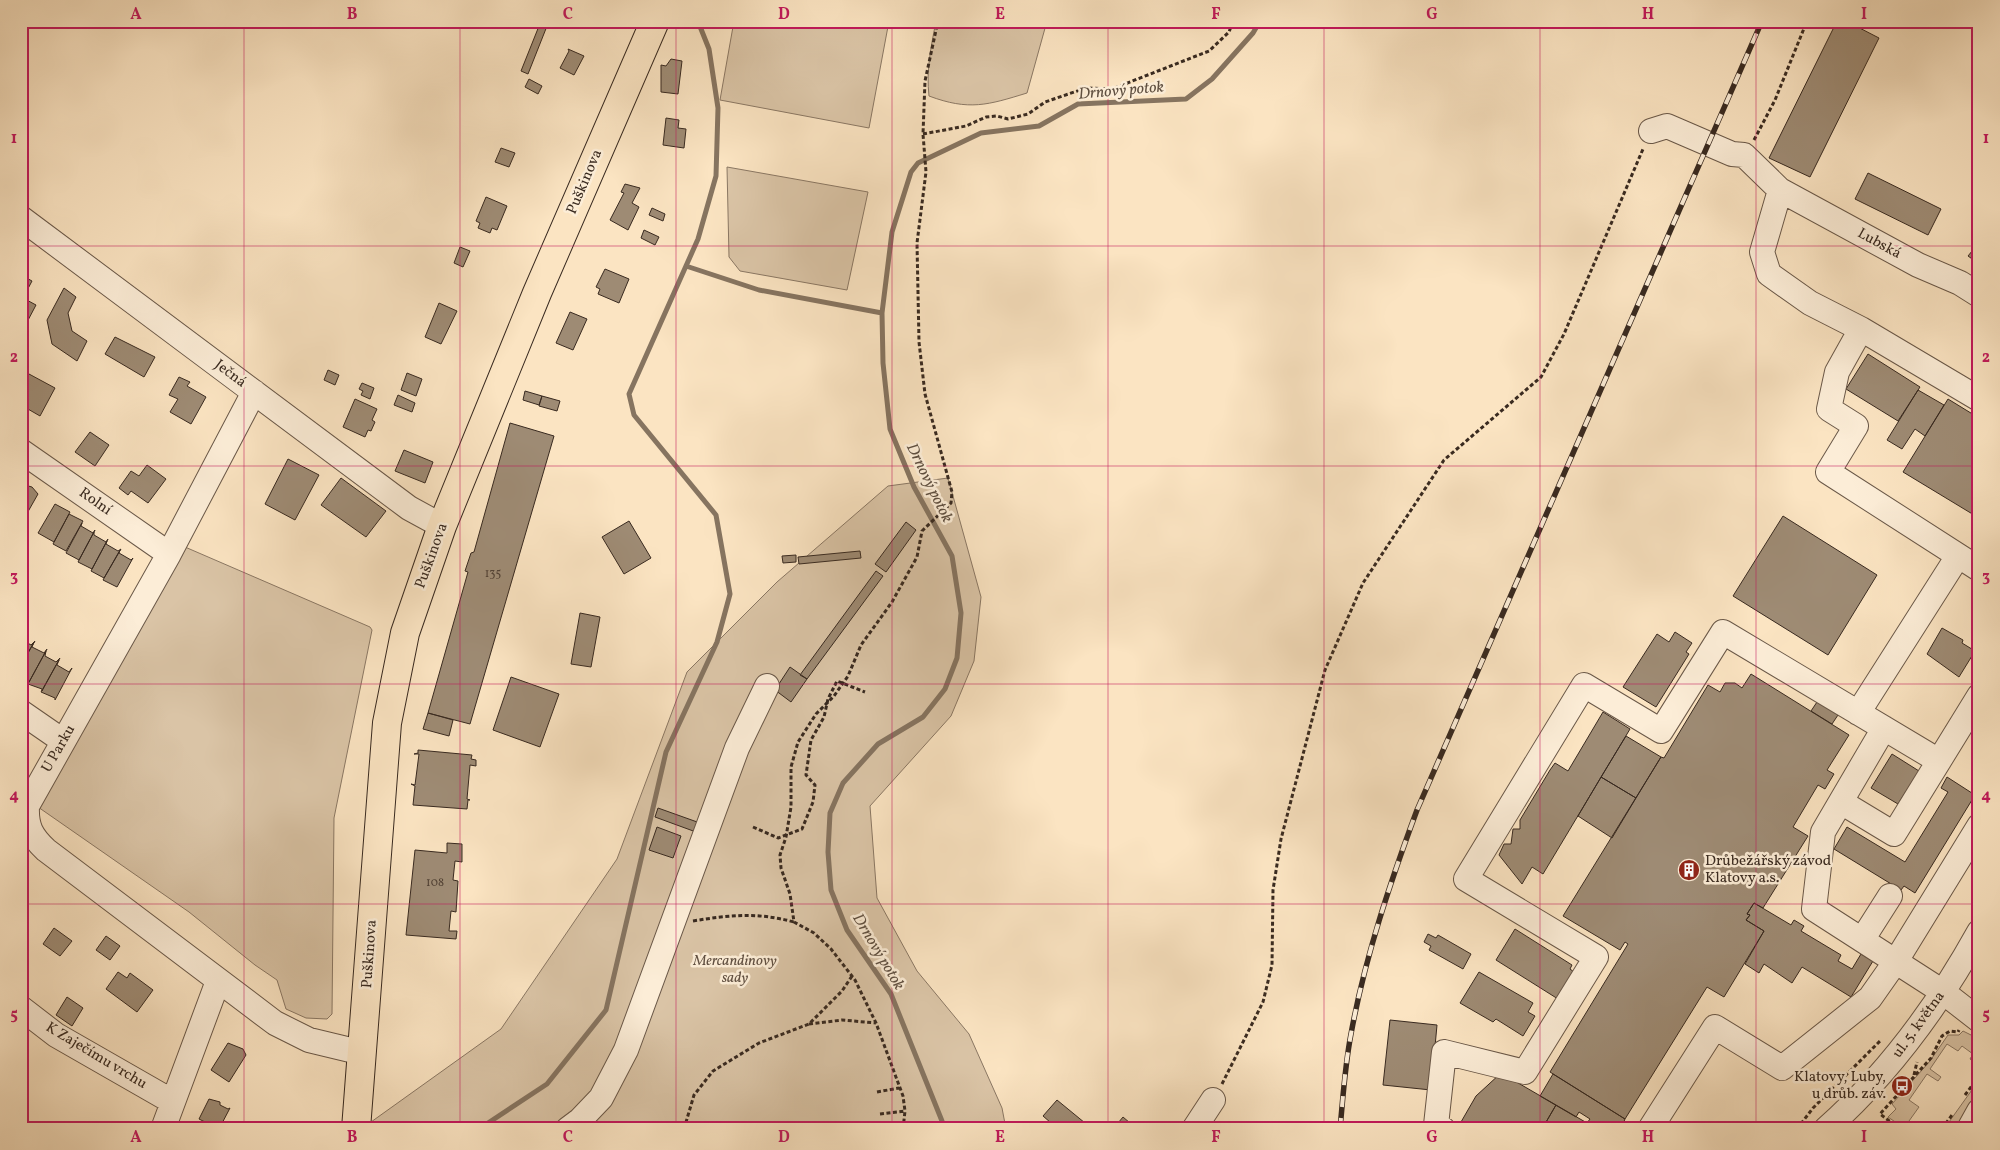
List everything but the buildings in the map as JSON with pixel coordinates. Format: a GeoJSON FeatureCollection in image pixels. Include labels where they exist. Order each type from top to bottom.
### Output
{"type":"FeatureCollection","features":[{"type":"Feature","properties":{"kind":"main road","name":"Puškinova"},"geometry":{"type":"LineString","coordinates":[[356,1129],[388,723],[405,633],[442,526],[537,293],[655,21]]}},
{"type":"Feature","properties":{"kind":"street"},"geometry":{"type":"LineString","coordinates":[[1651,131],[1667,126],[1732,154],[1744,155]]}},
{"type":"Feature","properties":{"kind":"street","name":"Lubská"},"geometry":{"type":"LineString","coordinates":[[1744,155],[1780,190],[1918,265],[1960,283],[1979,294]]}},
{"type":"Feature","properties":{"kind":"street"},"geometry":{"type":"LineString","coordinates":[[1780,190],[1762,252],[1769,274],[1810,303],[1861,329],[1979,399]]}},
{"type":"Feature","properties":{"kind":"street","name":"Ječná"},"geometry":{"type":"LineString","coordinates":[[21,218],[409,508],[442,526]]}},
{"type":"Feature","properties":{"kind":"street"},"geometry":{"type":"LineString","coordinates":[[1861,329],[1838,372],[1829,409],[1856,426],[1828,472],[1979,569]]}},
{"type":"Feature","properties":{"kind":"street","name":"U Parku"},"geometry":{"type":"LineString","coordinates":[[254,392],[169,554],[27,806],[26,822],[32,837],[46,850],[275,1023],[309,1040],[363,1053]]}},
{"type":"Feature","properties":{"kind":"street","name":"Rolní"},"geometry":{"type":"LineString","coordinates":[[21,451],[169,554]]}},
{"type":"Feature","properties":{"kind":"street"},"geometry":{"type":"LineString","coordinates":[[1858,713],[1958,556]]}},
{"type":"Feature","properties":{"kind":"street"},"geometry":{"type":"LineString","coordinates":[[1443,1129],[1436,1125],[1444,1052],[1525,1072],[1596,957],[1466,879],[1584,685],[1661,731],[1723,632],[1939,761]]}},
{"type":"Feature","properties":{"kind":"street"},"geometry":{"type":"LineString","coordinates":[[568,1129],[580,1120],[601,1098],[626,1050],[737,748],[767,686]]}},
{"type":"Feature","properties":{"kind":"street"},"geometry":{"type":"LineString","coordinates":[[1840,802],[1894,834],[1979,696]]}},
{"type":"Feature","properties":{"kind":"street"},"geometry":{"type":"LineString","coordinates":[[21,712],[63,741]]}},
{"type":"Feature","properties":{"kind":"street"},"geometry":{"type":"LineString","coordinates":[[1884,728],[1823,832],[1814,909],[1943,992],[1975,1016]]}},
{"type":"Feature","properties":{"kind":"street"},"geometry":{"type":"LineString","coordinates":[[1650,1129],[1715,1027],[1782,1068],[1870,998],[1896,961],[1979,826]]}},
{"type":"Feature","properties":{"kind":"street"},"geometry":{"type":"LineString","coordinates":[[1862,940],[1890,896]]}},
{"type":"Feature","properties":{"kind":"street","name":"ul. 5. května"},"geometry":{"type":"LineString","coordinates":[[1826,1129],[1884,1071],[1943,992],[1979,932]]}},
{"type":"Feature","properties":{"kind":"street"},"geometry":{"type":"LineString","coordinates":[[162,1129],[218,981]]}},
{"type":"Feature","properties":{"kind":"street","name":"K Zaječímu vrchu"},"geometry":{"type":"LineString","coordinates":[[21,1008],[56,1035],[172,1102]]}},
{"type":"Feature","properties":{"kind":"street"},"geometry":{"type":"LineString","coordinates":[[1194,1129],[1213,1100]]}},
{"type":"Feature","properties":{"kind":"street"},"geometry":{"type":"LineString","coordinates":[[1969,1129],[1979,1111]]}},
{"type":"Feature","properties":{"kind":"path"},"geometry":{"type":"LineString","coordinates":[[794,922],[790,894],[781,868],[780,855],[786,837],[791,807],[791,767],[798,742],[816,714],[834,696],[848,676],[861,645],[897,595],[917,557],[922,531],[950,506],[952,492],[925,394],[919,342],[917,243],[926,172],[924,134],[925,82],[938,21]]}},
{"type":"Feature","properties":{"kind":"path"},"geometry":{"type":"LineString","coordinates":[[924,134],[966,126],[986,117],[997,116],[1008,119],[1028,114],[1045,102],[1086,88],[1112,89],[1209,51],[1229,32],[1233,21]]}},
{"type":"Feature","properties":{"kind":"path"},"geometry":{"type":"LineString","coordinates":[[1744,155],[1775,100],[1807,21]]}},
{"type":"Feature","properties":{"kind":"path"},"geometry":{"type":"LineString","coordinates":[[1213,1100],[1263,1002],[1272,965],[1273,890],[1281,839],[1325,670],[1363,583],[1444,460],[1542,378],[1564,334],[1651,131]]}},
{"type":"Feature","properties":{"kind":"path"},"geometry":{"type":"LineString","coordinates":[[753,827],[778,838],[802,829],[813,802],[815,784],[806,775],[811,740],[824,717],[828,699],[836,681],[865,692]]}},
{"type":"Feature","properties":{"kind":"path"},"geometry":{"type":"LineString","coordinates":[[671,931],[691,922],[741,914],[770,916],[794,922],[814,933],[831,949],[852,976],[876,1023],[899,1088],[905,1111],[903,1127],[886,1129]]}},
{"type":"Feature","properties":{"kind":"path"},"geometry":{"type":"LineString","coordinates":[[809,1024],[842,991],[852,976]]}},
{"type":"Feature","properties":{"kind":"path"},"geometry":{"type":"LineString","coordinates":[[1900,1129],[1880,1114],[1931,1058],[1942,1036],[1950,1031],[1958,1032],[1975,1016]]}},
{"type":"Feature","properties":{"kind":"path"},"geometry":{"type":"LineString","coordinates":[[684,1129],[694,1095],[713,1072],[759,1043],[809,1024],[842,1020],[876,1023]]}},
{"type":"Feature","properties":{"kind":"path"},"geometry":{"type":"LineString","coordinates":[[877,1092],[899,1088]]}},
{"type":"Feature","properties":{"kind":"path"},"geometry":{"type":"LineString","coordinates":[[880,1114],[905,1111]]}},
{"type":"Feature","properties":{"kind":"path"},"geometry":{"type":"LineString","coordinates":[[1934,1129],[1936,1126],[1942,1129]]}},
{"type":"Feature","properties":{"kind":"green space"},"geometry":{"type":"Polygon","coordinates":[[[734,21],[889,21],[869,128],[720,100],[734,21]]]}},
{"type":"Feature","properties":{"kind":"green space"},"geometry":{"type":"Polygon","coordinates":[[[936,21],[1047,21],[1027,93],[1001,101],[978,105],[956,104],[929,96],[929,68],[936,21]]]}},
{"type":"Feature","properties":{"kind":"green space"},"geometry":{"type":"Polygon","coordinates":[[[727,167],[868,192],[847,290],[740,271],[729,257],[727,167]]]}},
{"type":"Feature","properties":{"kind":"green space","name":"Mercandinovy sady"},"geometry":{"type":"Polygon","coordinates":[[[948,478],[981,597],[974,661],[951,716],[870,806],[877,898],[917,971],[969,1034],[1002,1108],[1006,1129],[371,1129],[371,1122],[501,1029],[617,859],[687,672],[777,582],[888,486],[948,478]]]}},
{"type":"Feature","properties":{"kind":"green space"},"geometry":{"type":"Polygon","coordinates":[[[185,547],[370,627],[372,630],[334,818],[332,1014],[327,1019],[306,1018],[286,1009],[277,980],[255,965],[189,912],[38,807],[185,547]]]}},
{"type":"Feature","properties":{"kind":"green space"},"geometry":{"type":"Polygon","coordinates":[[[1963,1031],[1979,1039],[1979,1065],[1970,1059],[1973,1054],[1962,1046],[1958,1051],[1947,1044],[1930,1069],[1941,1077],[1938,1081],[1927,1074],[1909,1100],[1919,1107],[1904,1128],[1888,1117],[1896,1109],[1892,1104],[1930,1061],[1948,1035],[1959,1035],[1963,1031]]]}},
{"type":"Feature","properties":{"kind":"green space"},"geometry":{"type":"Polygon","coordinates":[[[1979,1080],[1979,1097],[1957,1127],[1952,1128],[1949,1122],[1979,1080]]]}},
{"type":"Feature","properties":{"kind":"waterway"},"geometry":{"type":"LineString","coordinates":[[479,1129],[547,1084],[606,1010],[666,752],[717,642],[730,594],[716,515],[634,415],[629,394],[698,239],[716,176],[718,108],[709,49],[699,24],[695,21]]}},
{"type":"Feature","properties":{"kind":"waterway","name":"Drnový potok"},"geometry":{"type":"LineString","coordinates":[[941,1129],[942,1121],[891,994],[847,930],[831,890],[828,852],[830,813],[843,783],[878,744],[923,717],[945,689],[957,658],[961,613],[952,556],[914,487],[890,429],[883,363],[882,313],[892,232],[911,172],[918,163],[981,133],[1039,126],[1078,104],[1186,99],[1212,79],[1253,33],[1260,21]]}},
{"type":"Feature","properties":{"kind":"waterway"},"geometry":{"type":"LineString","coordinates":[[686,266],[759,290],[882,313]]}},
{"type":"Feature","properties":{"kind":"railway"},"geometry":{"type":"LineString","coordinates":[[1340,1129],[1349,1046],[1363,977],[1397,865],[1417,810],[1762,21]]}},
{"type":"Feature","properties":{"kind":"place","name":"Drůbežářský závod Klatovy a.s."},"geometry":{"type":"Point","coordinates":[1689,870]}},
{"type":"Feature","properties":{"kind":"place","name":"Klatovy, Luby, u drůb. záv."},"geometry":{"type":"Point","coordinates":[1902,1086]}}]}
